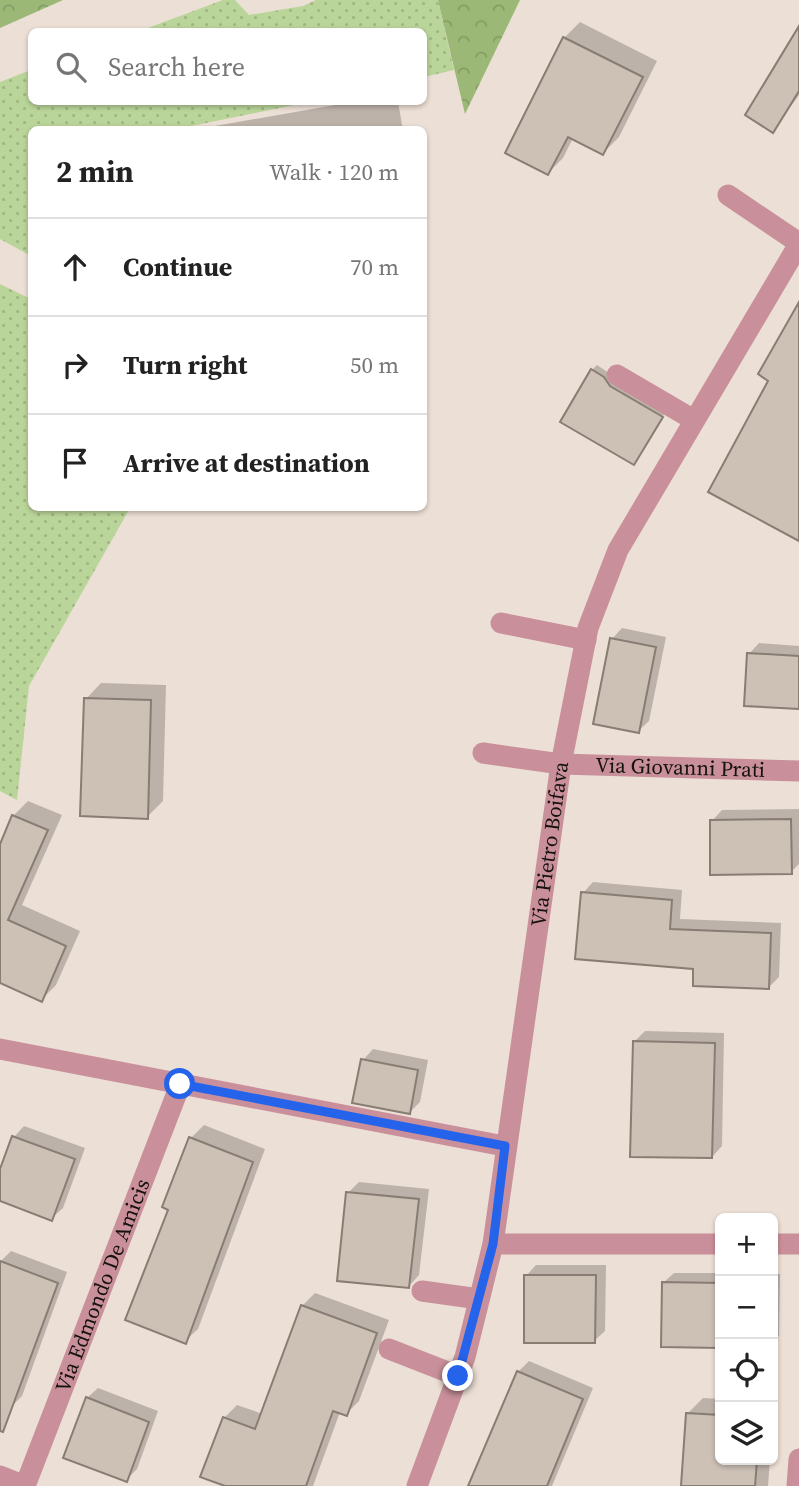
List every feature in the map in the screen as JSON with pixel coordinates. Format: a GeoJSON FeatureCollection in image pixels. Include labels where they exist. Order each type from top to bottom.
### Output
{"type":"FeatureCollection","features":[{"type":"Feature","properties":{"kind":"street"},"geometry":{"type":"LineString","coordinates":[[728,195],[799,243]]}},
{"type":"Feature","properties":{"kind":"street","name":"Via Pietro Boifava"},"geometry":{"type":"LineString","coordinates":[[417,1486],[458,1376],[493,1244],[561,764],[586,640],[618,550],[799,243]]}},
{"type":"Feature","properties":{"kind":"street"},"geometry":{"type":"LineString","coordinates":[[617,374],[694,420]]}},
{"type":"Feature","properties":{"kind":"street"},"geometry":{"type":"LineString","coordinates":[[501,623],[586,640]]}},
{"type":"Feature","properties":{"kind":"street","name":"Via Giovanni Prati"},"geometry":{"type":"LineString","coordinates":[[483,753],[561,764],[799,771]]}},
{"type":"Feature","properties":{"kind":"street"},"geometry":{"type":"LineString","coordinates":[[0,1049],[505,1146]]}},
{"type":"Feature","properties":{"kind":"street","name":"Via Edmondo De Amicis"},"geometry":{"type":"LineString","coordinates":[[25,1486],[180,1084]]}},
{"type":"Feature","properties":{"kind":"street"},"geometry":{"type":"LineString","coordinates":[[493,1244],[715,1244]]}},
{"type":"Feature","properties":{"kind":"street"},"geometry":{"type":"LineString","coordinates":[[778,1244],[799,1244]]}},
{"type":"Feature","properties":{"kind":"street"},"geometry":{"type":"LineString","coordinates":[[422,1291],[479,1299]]}},
{"type":"Feature","properties":{"kind":"street"},"geometry":{"type":"LineString","coordinates":[[389,1349],[458,1376]]}},
{"type":"Feature","properties":{"kind":"street"},"geometry":{"type":"LineString","coordinates":[[797,1486],[799,1459]]}},
{"type":"Feature","properties":{"kind":"street"},"geometry":{"type":"LineString","coordinates":[[0,1476],[25,1486]]}},
{"type":"Feature","properties":{"kind":"green space"},"geometry":{"type":"Polygon","coordinates":[[[0,0],[63,0],[0,28],[0,0]]]}},
{"type":"Feature","properties":{"kind":"green space"},"geometry":{"type":"Polygon","coordinates":[[[223,0],[235,0],[249,15],[303,6],[316,0],[438,0],[454,70],[427,76],[427,28],[148,28],[223,0]]]}},
{"type":"Feature","properties":{"kind":"green space"},"geometry":{"type":"Polygon","coordinates":[[[438,0],[520,0],[465,114],[438,0]]]}},
{"type":"Feature","properties":{"kind":"green space"},"geometry":{"type":"Polygon","coordinates":[[[28,71],[28,105],[293,105],[192,126],[28,126],[28,254],[0,239],[0,82],[28,71]]]}},
{"type":"Feature","properties":{"kind":"green space"},"geometry":{"type":"Polygon","coordinates":[[[0,284],[28,298],[28,511],[128,511],[29,686],[17,800],[0,791],[0,284]]]}},
{"type":"Feature","properties":{"kind":"building"},"geometry":{"type":"Polygon","coordinates":[[[799,26],[799,91],[773,133],[745,115],[799,26]]]}},
{"type":"Feature","properties":{"kind":"building"},"geometry":{"type":"Polygon","coordinates":[[[563,37],[643,77],[603,155],[568,137],[548,175],[505,153],[563,37]]]}},
{"type":"Feature","properties":{"kind":"building"},"geometry":{"type":"Polygon","coordinates":[[[799,302],[799,541],[708,492],[768,381],[758,374],[799,302]]]}},
{"type":"Feature","properties":{"kind":"building"},"geometry":{"type":"Polygon","coordinates":[[[591,369],[604,377],[610,386],[663,417],[634,465],[560,422],[591,369]]]}},
{"type":"Feature","properties":{"kind":"building"},"geometry":{"type":"Polygon","coordinates":[[[610,638],[656,647],[639,733],[593,724],[610,638]]]}},
{"type":"Feature","properties":{"kind":"building"},"geometry":{"type":"Polygon","coordinates":[[[747,653],[799,656],[799,709],[744,706],[747,653]]]}},
{"type":"Feature","properties":{"kind":"building"},"geometry":{"type":"Polygon","coordinates":[[[84,698],[151,700],[148,819],[80,816],[84,698]]]}},
{"type":"Feature","properties":{"kind":"building"},"geometry":{"type":"Polygon","coordinates":[[[12,815],[48,830],[8,920],[66,946],[42,1002],[0,983],[0,844],[12,815]]]}},
{"type":"Feature","properties":{"kind":"building"},"geometry":{"type":"Polygon","coordinates":[[[791,819],[792,874],[710,875],[710,820],[791,819]]]}},
{"type":"Feature","properties":{"kind":"building"},"geometry":{"type":"Polygon","coordinates":[[[581,892],[672,900],[670,929],[771,933],[769,989],[693,986],[693,969],[575,959],[581,892]]]}},
{"type":"Feature","properties":{"kind":"building"},"geometry":{"type":"Polygon","coordinates":[[[633,1041],[715,1043],[712,1158],[630,1157],[633,1041]]]}},
{"type":"Feature","properties":{"kind":"building"},"geometry":{"type":"Polygon","coordinates":[[[361,1059],[418,1070],[410,1114],[352,1103],[361,1059]]]}},
{"type":"Feature","properties":{"kind":"building"},"geometry":{"type":"Polygon","coordinates":[[[12,1136],[75,1159],[52,1221],[0,1201],[0,1169],[12,1136]]]}},
{"type":"Feature","properties":{"kind":"building"},"geometry":{"type":"Polygon","coordinates":[[[189,1137],[253,1162],[186,1344],[125,1320],[168,1210],[162,1207],[189,1137]]]}},
{"type":"Feature","properties":{"kind":"building"},"geometry":{"type":"Polygon","coordinates":[[[346,1192],[419,1199],[409,1288],[337,1281],[346,1192]]]}},
{"type":"Feature","properties":{"kind":"building"},"geometry":{"type":"Polygon","coordinates":[[[0,1261],[58,1283],[3,1432],[0,1431],[0,1261]]]}},
{"type":"Feature","properties":{"kind":"building"},"geometry":{"type":"Polygon","coordinates":[[[524,1275],[596,1275],[595,1343],[524,1343],[524,1275]]]}},
{"type":"Feature","properties":{"kind":"building"},"geometry":{"type":"Polygon","coordinates":[[[662,1282],[715,1283],[715,1348],[661,1347],[662,1282]]]}},
{"type":"Feature","properties":{"kind":"building"},"geometry":{"type":"Polygon","coordinates":[[[301,1305],[377,1333],[347,1416],[333,1411],[306,1486],[225,1486],[200,1477],[223,1417],[255,1429],[301,1305]]]}},
{"type":"Feature","properties":{"kind":"building"},"geometry":{"type":"Polygon","coordinates":[[[517,1371],[583,1399],[547,1486],[468,1486],[517,1371]]]}},
{"type":"Feature","properties":{"kind":"building"},"geometry":{"type":"Polygon","coordinates":[[[86,1397],[149,1422],[127,1482],[63,1458],[86,1397]]]}},
{"type":"Feature","properties":{"kind":"building"},"geometry":{"type":"Polygon","coordinates":[[[686,1413],[715,1415],[715,1465],[757,1465],[755,1486],[681,1486],[686,1413]]]}},
{"type":"Feature","properties":{"kind":"route"},"geometry":{"type":"LineString","coordinates":[[180,1084],[505,1146],[493,1244],[458,1376]]}}]}
